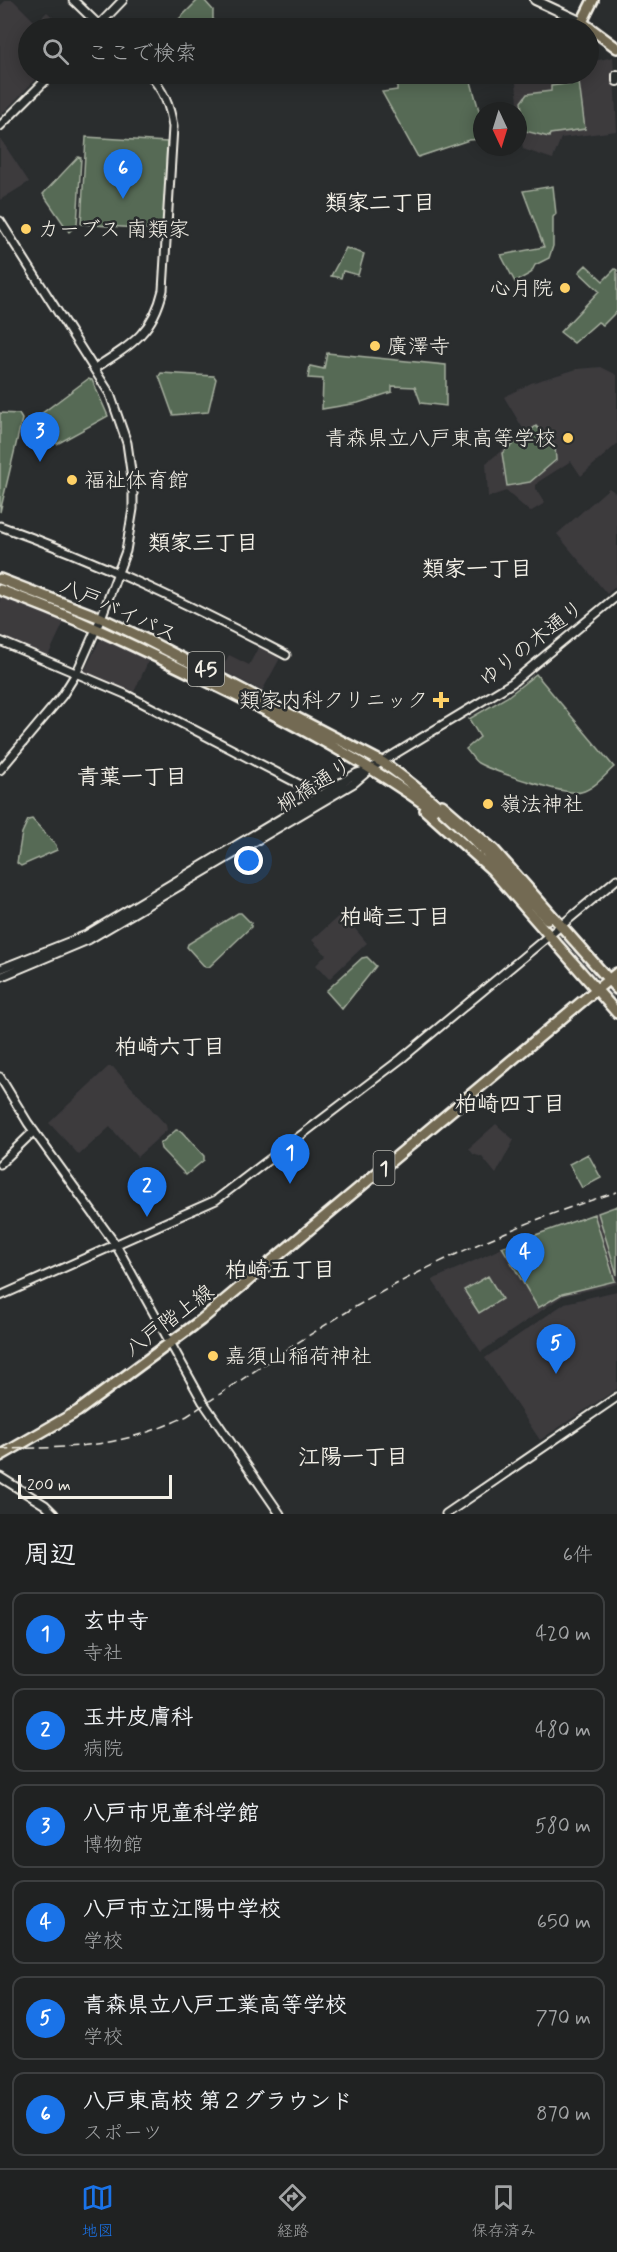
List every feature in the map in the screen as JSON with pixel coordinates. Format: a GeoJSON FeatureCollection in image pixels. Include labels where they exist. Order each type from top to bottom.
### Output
{"type":"FeatureCollection","features":[{"type":"Feature","properties":{"kind":"main road"},"geometry":{"type":"LineString","coordinates":[[535,0],[573,18]]}},
{"type":"Feature","properties":{"kind":"main road"},"geometry":{"type":"LineString","coordinates":[[584,18],[593,0]]}},
{"type":"Feature","properties":{"kind":"main road"},"geometry":{"type":"LineString","coordinates":[[599,35],[617,48]]}},
{"type":"Feature","properties":{"kind":"main road"},"geometry":{"type":"LineString","coordinates":[[617,75],[617,81]]}},
{"type":"Feature","properties":{"kind":"main road","name":"八戸バイパス"},"geometry":{"type":"LineString","coordinates":[[0,579],[101,618],[262,698],[382,762],[404,777],[462,831],[514,881],[547,918]]}},
{"type":"Feature","properties":{"kind":"main road","name":"八戸バイパス"},"geometry":{"type":"LineString","coordinates":[[0,590],[97,628],[258,706],[390,779],[462,831]]}},
{"type":"Feature","properties":{"kind":"main road"},"geometry":{"type":"LineString","coordinates":[[370,769],[469,847],[550,934],[617,1013]]}},
{"type":"Feature","properties":{"kind":"main road"},"geometry":{"type":"LineString","coordinates":[[404,777],[452,812],[494,850],[617,989]]}},
{"type":"Feature","properties":{"kind":"main road","name":"八戸階上線"},"geometry":{"type":"LineString","coordinates":[[0,1455],[78,1411],[170,1344],[617,973]]}},
{"type":"Feature","properties":{"kind":"street"},"geometry":{"type":"LineString","coordinates":[[73,0],[90,18]]}},
{"type":"Feature","properties":{"kind":"street"},"geometry":{"type":"LineString","coordinates":[[107,18],[123,0]]}},
{"type":"Feature","properties":{"kind":"street"},"geometry":{"type":"LineString","coordinates":[[0,126],[42,84]]}},
{"type":"Feature","properties":{"kind":"street"},"geometry":{"type":"LineString","coordinates":[[95,368],[144,334],[159,306],[163,290],[173,127],[163,92],[156,84]]}},
{"type":"Feature","properties":{"kind":"street"},"geometry":{"type":"LineString","coordinates":[[0,221],[95,368],[119,416],[130,460],[133,509],[120,573],[77,672],[62,696],[0,770]]}},
{"type":"Feature","properties":{"kind":"street"},"geometry":{"type":"LineString","coordinates":[[0,526],[120,573],[286,655]]}},
{"type":"Feature","properties":{"kind":"street","name":"ゆりの木通り"},"geometry":{"type":"LineString","coordinates":[[370,769],[512,683],[617,596]]}},
{"type":"Feature","properties":{"kind":"street"},"geometry":{"type":"LineString","coordinates":[[0,641],[77,672],[193,727],[322,797]]}},
{"type":"Feature","properties":{"kind":"street","name":"柳橋通り"},"geometry":{"type":"LineString","coordinates":[[0,969],[86,935],[322,797],[354,783],[370,769]]}},
{"type":"Feature","properties":{"kind":"street","name":"柳橋通り"},"geometry":{"type":"LineString","coordinates":[[0,977],[88,940],[322,797]]}},
{"type":"Feature","properties":{"kind":"street"},"geometry":{"type":"LineString","coordinates":[[0,1296],[206,1206],[226,1194],[401,1059],[617,879]]}},
{"type":"Feature","properties":{"kind":"street"},"geometry":{"type":"LineString","coordinates":[[0,1077],[34,1131],[116,1245],[206,1407],[280,1514]]}},
{"type":"Feature","properties":{"kind":"street"},"geometry":{"type":"LineString","coordinates":[[0,1164],[34,1131]]}},
{"type":"Feature","properties":{"kind":"street"},"geometry":{"type":"LineString","coordinates":[[446,1514],[617,1397]]}},
{"type":"Feature","properties":{"kind":"street"},"geometry":{"type":"LineString","coordinates":[[0,1477],[54,1514]]}},
{"type":"Feature","properties":{"kind":"shaded area"},"geometry":{"type":"Polygon","coordinates":[[[6,0],[13,0],[31,18],[18,18],[18,84],[31,84],[0,116],[0,6],[6,0]]]}},
{"type":"Feature","properties":{"kind":"shaded area"},"geometry":{"type":"Polygon","coordinates":[[[47,12],[54,18],[41,18],[47,12]]]}},
{"type":"Feature","properties":{"kind":"shaded area"},"geometry":{"type":"Polygon","coordinates":[[[613,57],[617,131],[561,138],[553,159],[527,150],[527,102],[518,102],[516,84],[599,84],[599,60],[613,57]]]}},
{"type":"Feature","properties":{"kind":"shaded area"},"geometry":{"type":"Polygon","coordinates":[[[0,138],[29,182],[0,200],[0,138]]]}},
{"type":"Feature","properties":{"kind":"shaded area","name":"青森県立八戸東高等学校"},"geometry":{"type":"Polygon","coordinates":[[[601,367],[617,375],[617,444],[581,476],[571,461],[538,482],[535,487],[545,503],[530,512],[506,491],[488,497],[486,463],[525,432],[504,397],[531,383],[577,369],[601,367]]]}},
{"type":"Feature","properties":{"kind":"shaded area"},"geometry":{"type":"Polygon","coordinates":[[[609,488],[617,494],[617,585],[607,594],[557,534],[609,488]]]}},
{"type":"Feature","properties":{"kind":"shaded area"},"geometry":{"type":"Polygon","coordinates":[[[0,597],[64,622],[48,656],[0,638],[0,597]]]}},
{"type":"Feature","properties":{"kind":"shaded area"},"geometry":{"type":"Polygon","coordinates":[[[103,639],[149,660],[133,694],[84,672],[99,641],[103,639]]]}},
{"type":"Feature","properties":{"kind":"shaded area"},"geometry":{"type":"Polygon","coordinates":[[[259,646],[278,655],[279,660],[262,691],[221,670],[229,655],[249,665],[259,646]]]}},
{"type":"Feature","properties":{"kind":"shaded area"},"geometry":{"type":"Polygon","coordinates":[[[342,913],[367,943],[329,979],[316,965],[326,955],[312,940],[342,913]]]}},
{"type":"Feature","properties":{"kind":"shaded area"},"geometry":{"type":"Polygon","coordinates":[[[108,1067],[113,1067],[166,1125],[167,1130],[137,1157],[110,1127],[79,1155],[49,1123],[108,1067]]]}},
{"type":"Feature","properties":{"kind":"shaded area"},"geometry":{"type":"Polygon","coordinates":[[[496,1124],[514,1140],[496,1174],[482,1157],[473,1154],[469,1148],[496,1124]]]}},
{"type":"Feature","properties":{"kind":"shaded area"},"geometry":{"type":"Polygon","coordinates":[[[617,1205],[617,1284],[563,1296],[481,1352],[432,1280],[524,1238],[617,1205]]]}},
{"type":"Feature","properties":{"kind":"shaded area"},"geometry":{"type":"Polygon","coordinates":[[[617,1291],[617,1389],[540,1440],[485,1358],[565,1303],[617,1291]]]}},
{"type":"Feature","properties":{"kind":"green space"},"geometry":{"type":"Polygon","coordinates":[[[198,0],[204,0],[213,10],[213,18],[180,18],[198,0]]]}},
{"type":"Feature","properties":{"kind":"green space"},"geometry":{"type":"Polygon","coordinates":[[[397,84],[472,84],[477,102],[473,102],[473,140],[418,157],[382,92],[397,90],[397,84]]]}},
{"type":"Feature","properties":{"kind":"green space"},"geometry":{"type":"Polygon","coordinates":[[[579,84],[585,129],[550,134],[549,137],[527,132],[527,102],[521,102],[527,94],[551,91],[551,86],[579,84]]]}},
{"type":"Feature","properties":{"kind":"green space"},"geometry":{"type":"Polygon","coordinates":[[[86,137],[167,142],[163,230],[81,224],[86,137]]]}},
{"type":"Feature","properties":{"kind":"green space"},"geometry":{"type":"Polygon","coordinates":[[[78,157],[81,158],[77,225],[69,232],[43,194],[78,157]]]}},
{"type":"Feature","properties":{"kind":"green space"},"geometry":{"type":"Polygon","coordinates":[[[553,186],[556,214],[553,217],[553,246],[549,258],[535,265],[531,273],[515,282],[501,255],[544,247],[523,191],[553,186]]]}},
{"type":"Feature","properties":{"kind":"green space"},"geometry":{"type":"Polygon","coordinates":[[[346,248],[364,254],[358,275],[343,271],[341,278],[331,276],[346,248]]]}},
{"type":"Feature","properties":{"kind":"green space"},"geometry":{"type":"Polygon","coordinates":[[[586,265],[603,281],[615,269],[617,270],[617,311],[603,325],[598,322],[574,343],[560,332],[599,291],[579,272],[586,265]]]}},
{"type":"Feature","properties":{"kind":"green space"},"geometry":{"type":"Polygon","coordinates":[[[327,353],[446,365],[446,406],[421,403],[415,387],[392,386],[392,392],[358,403],[322,409],[323,379],[308,378],[310,366],[324,369],[327,353]]]}},
{"type":"Feature","properties":{"kind":"green space"},"geometry":{"type":"Polygon","coordinates":[[[161,373],[214,376],[216,379],[208,412],[173,415],[159,376],[161,373]]]}},
{"type":"Feature","properties":{"kind":"green space"},"geometry":{"type":"Polygon","coordinates":[[[88,379],[92,380],[108,416],[57,444],[41,414],[88,379]]]}},
{"type":"Feature","properties":{"kind":"green space"},"geometry":{"type":"Polygon","coordinates":[[[0,413],[19,414],[22,419],[0,512],[0,413]]]}},
{"type":"Feature","properties":{"kind":"green space"},"geometry":{"type":"Polygon","coordinates":[[[536,426],[555,446],[556,460],[530,482],[507,486],[502,453],[536,426]]]}},
{"type":"Feature","properties":{"kind":"green space"},"geometry":{"type":"Polygon","coordinates":[[[536,674],[614,767],[595,785],[586,790],[573,792],[561,790],[513,777],[478,763],[466,749],[480,737],[469,719],[507,697],[536,674]]]}},
{"type":"Feature","properties":{"kind":"green space"},"geometry":{"type":"Polygon","coordinates":[[[32,819],[56,845],[57,850],[21,866],[17,863],[22,833],[28,820],[32,819]]]}},
{"type":"Feature","properties":{"kind":"green space"},"geometry":{"type":"Polygon","coordinates":[[[241,913],[251,923],[251,927],[209,967],[205,967],[187,947],[188,944],[241,913]]]}},
{"type":"Feature","properties":{"kind":"green space"},"geometry":{"type":"Polygon","coordinates":[[[367,957],[376,966],[342,1009],[326,991],[362,958],[367,957]]]}},
{"type":"Feature","properties":{"kind":"green space"},"geometry":{"type":"Polygon","coordinates":[[[176,1130],[181,1131],[204,1156],[204,1160],[186,1175],[161,1149],[160,1144],[176,1130]]]}},
{"type":"Feature","properties":{"kind":"green space"},"geometry":{"type":"Polygon","coordinates":[[[588,1154],[601,1178],[582,1188],[569,1164],[588,1154]]]}},
{"type":"Feature","properties":{"kind":"green space"},"geometry":{"type":"Polygon","coordinates":[[[617,1206],[617,1275],[598,1213],[617,1206]]]}},
{"type":"Feature","properties":{"kind":"green space"},"geometry":{"type":"Polygon","coordinates":[[[594,1214],[615,1281],[562,1294],[538,1308],[502,1247],[594,1214]]]}},
{"type":"Feature","properties":{"kind":"green space"},"geometry":{"type":"Polygon","coordinates":[[[488,1276],[502,1299],[479,1313],[464,1290],[488,1276]]]}},
{"type":"Feature","properties":{"kind":"tunnel"},"geometry":{"type":"LineString","coordinates":[[547,919],[617,1001]]}},
{"type":"Feature","properties":{"kind":"railway"},"geometry":{"type":"LineString","coordinates":[[0,1449],[95,1444],[139,1435],[162,1427],[187,1416],[271,1360],[386,1289],[516,1228],[617,1192]]}},
{"type":"Feature","properties":{"kind":"place","name":"八戸東高校 第２グラウンド"},"geometry":{"type":"Point","coordinates":[123,199]}},
{"type":"Feature","properties":{"kind":"place","name":"カーブス 南類家"},"geometry":{"type":"Point","coordinates":[26,229]}},
{"type":"Feature","properties":{"kind":"place","name":"心月院"},"geometry":{"type":"Point","coordinates":[565,288]}},
{"type":"Feature","properties":{"kind":"place","name":"廣澤寺"},"geometry":{"type":"Point","coordinates":[375,346]}},
{"type":"Feature","properties":{"kind":"place","name":"青森県立八戸東高等学校"},"geometry":{"type":"Point","coordinates":[568,438]}},
{"type":"Feature","properties":{"kind":"place","name":"八戸市児童科学館"},"geometry":{"type":"Point","coordinates":[40,462]}},
{"type":"Feature","properties":{"kind":"place","name":"福祉体育館"},"geometry":{"type":"Point","coordinates":[72,480]}},
{"type":"Feature","properties":{"kind":"place","name":"類家内科クリニック"},"geometry":{"type":"Point","coordinates":[441,700]}},
{"type":"Feature","properties":{"kind":"place","name":"嶺法神社"},"geometry":{"type":"Point","coordinates":[488,804]}},
{"type":"Feature","properties":{"kind":"place","name":"玄中寺"},"geometry":{"type":"Point","coordinates":[290,1184]}},
{"type":"Feature","properties":{"kind":"place","name":"玉井皮膚科"},"geometry":{"type":"Point","coordinates":[147,1217]}},
{"type":"Feature","properties":{"kind":"place","name":"八戸市立江陽中学校"},"geometry":{"type":"Point","coordinates":[525,1283]}},
{"type":"Feature","properties":{"kind":"place","name":"嘉須山稲荷神社"},"geometry":{"type":"Point","coordinates":[213,1356]}},
{"type":"Feature","properties":{"kind":"place","name":"青森県立八戸工業高等学校"},"geometry":{"type":"Point","coordinates":[556,1374]}},
{"type":"Feature","properties":{"kind":"district","name":"類家二丁目"},"geometry":{"type":"Point","coordinates":[380,202]}},
{"type":"Feature","properties":{"kind":"district","name":"類家三丁目"},"geometry":{"type":"Point","coordinates":[203,542]}},
{"type":"Feature","properties":{"kind":"district","name":"類家一丁目"},"geometry":{"type":"Point","coordinates":[477,568]}},
{"type":"Feature","properties":{"kind":"district","name":"青葉一丁目"},"geometry":{"type":"Point","coordinates":[132,776]}},
{"type":"Feature","properties":{"kind":"district","name":"柏崎三丁目"},"geometry":{"type":"Point","coordinates":[395,916]}},
{"type":"Feature","properties":{"kind":"district","name":"柏崎六丁目"},"geometry":{"type":"Point","coordinates":[170,1046]}},
{"type":"Feature","properties":{"kind":"district","name":"柏崎四丁目"},"geometry":{"type":"Point","coordinates":[510,1103]}},
{"type":"Feature","properties":{"kind":"district","name":"柏崎五丁目"},"geometry":{"type":"Point","coordinates":[280,1269]}},
{"type":"Feature","properties":{"kind":"district","name":"江陽一丁目"},"geometry":{"type":"Point","coordinates":[353,1456]}}]}
